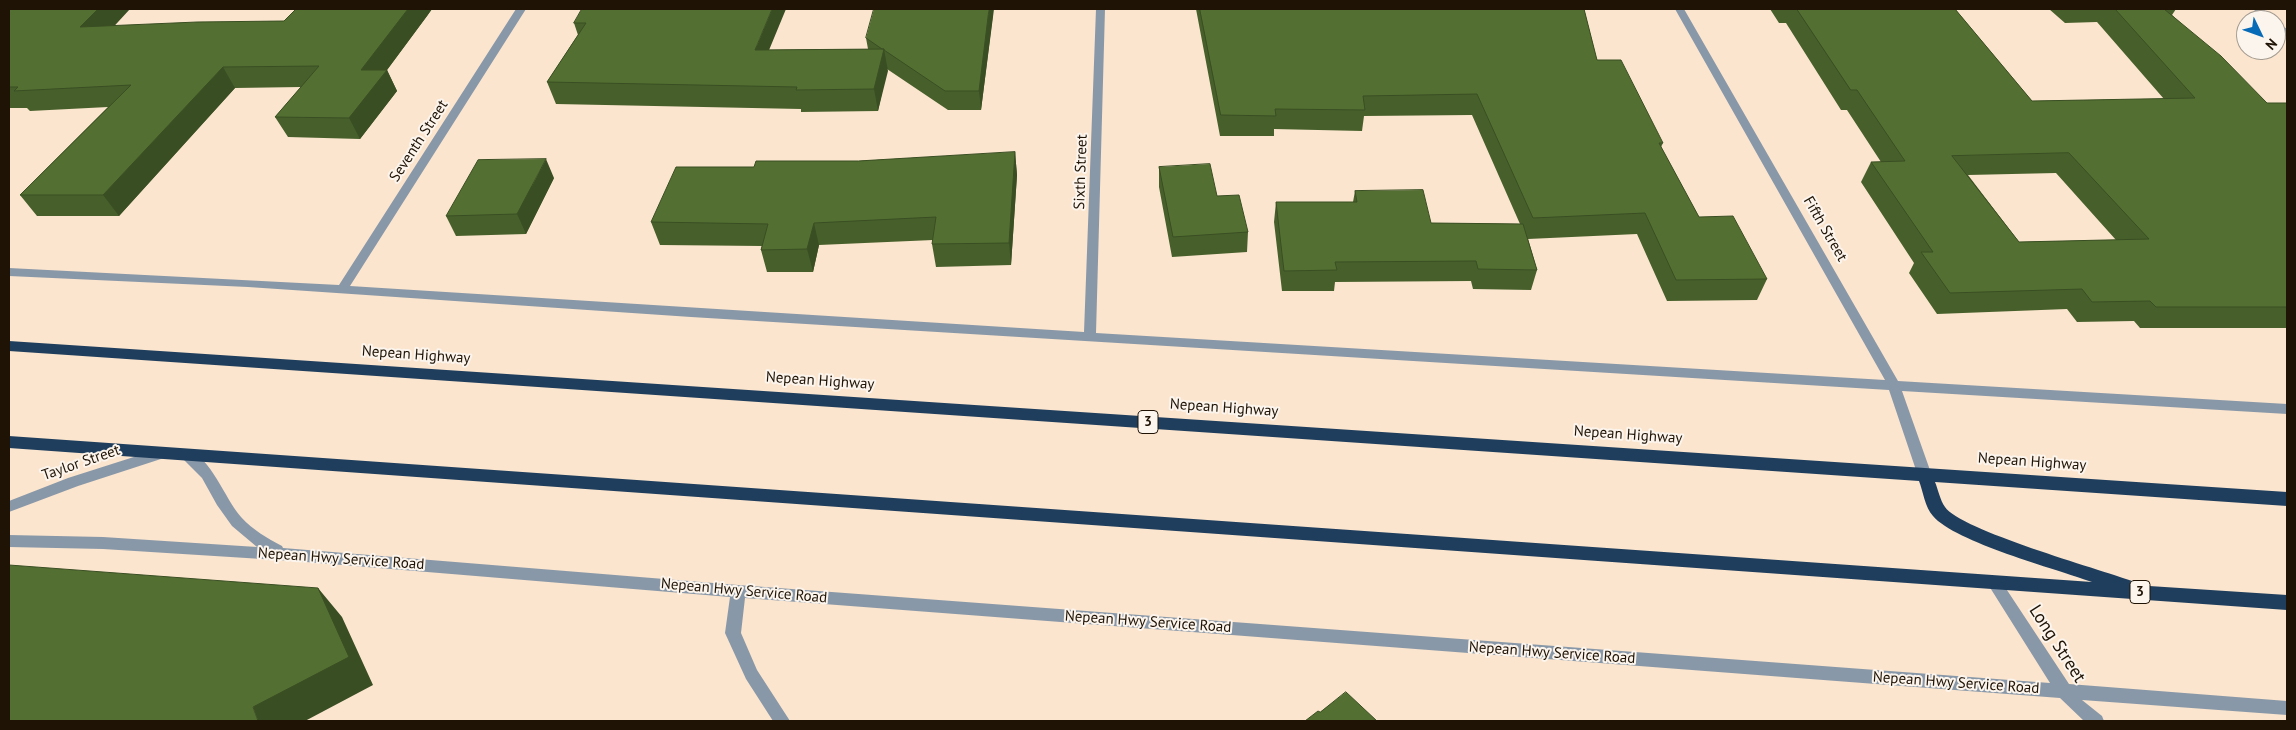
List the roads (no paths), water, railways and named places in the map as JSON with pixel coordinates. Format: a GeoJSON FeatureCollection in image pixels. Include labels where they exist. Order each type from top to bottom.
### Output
{"type":"FeatureCollection","features":[{"type":"Feature","properties":{"kind":"highway","name":"Nepean Highway"},"geometry":{"type":"LineString","coordinates":[[9,346],[2287,499]]}},
{"type":"Feature","properties":{"kind":"highway","name":"3"},"geometry":{"type":"LineString","coordinates":[[9,442],[2287,603]]}},
{"type":"Feature","properties":{"kind":"highway"},"geometry":{"type":"LineString","coordinates":[[1924,474],[1938,511],[1951,522],[1985,538],[2146,593]]}},
{"type":"Feature","properties":{"kind":"street","name":"Seventh Street"},"geometry":{"type":"LineString","coordinates":[[342,289],[521,9]]}},
{"type":"Feature","properties":{"kind":"street","name":"Sixth Street"},"geometry":{"type":"LineString","coordinates":[[1090,336],[1101,9]]}},
{"type":"Feature","properties":{"kind":"street","name":"Fifth Street"},"geometry":{"type":"LineString","coordinates":[[1680,9],[1894,385],[1924,474]]}},
{"type":"Feature","properties":{"kind":"street"},"geometry":{"type":"LineString","coordinates":[[9,272],[342,289],[690,313],[2287,409]]}},
{"type":"Feature","properties":{"kind":"street","name":"Taylor Street"},"geometry":{"type":"LineString","coordinates":[[9,507],[73,482],[165,452]]}},
{"type":"Feature","properties":{"kind":"street"},"geometry":{"type":"LineString","coordinates":[[187,454],[207,474],[222,501],[237,522],[264,545],[294,555]]}},
{"type":"Feature","properties":{"kind":"street","name":"Nepean Hwy Service Road"},"geometry":{"type":"LineString","coordinates":[[9,541],[103,543],[294,555],[738,591],[2287,708]]}},
{"type":"Feature","properties":{"kind":"street","name":"Long Street"},"geometry":{"type":"LineString","coordinates":[[1994,582],[2064,691],[2096,721]]}},
{"type":"Feature","properties":{"kind":"street"},"geometry":{"type":"LineString","coordinates":[[738,591],[733,633],[751,674],[782,721]]}}]}
